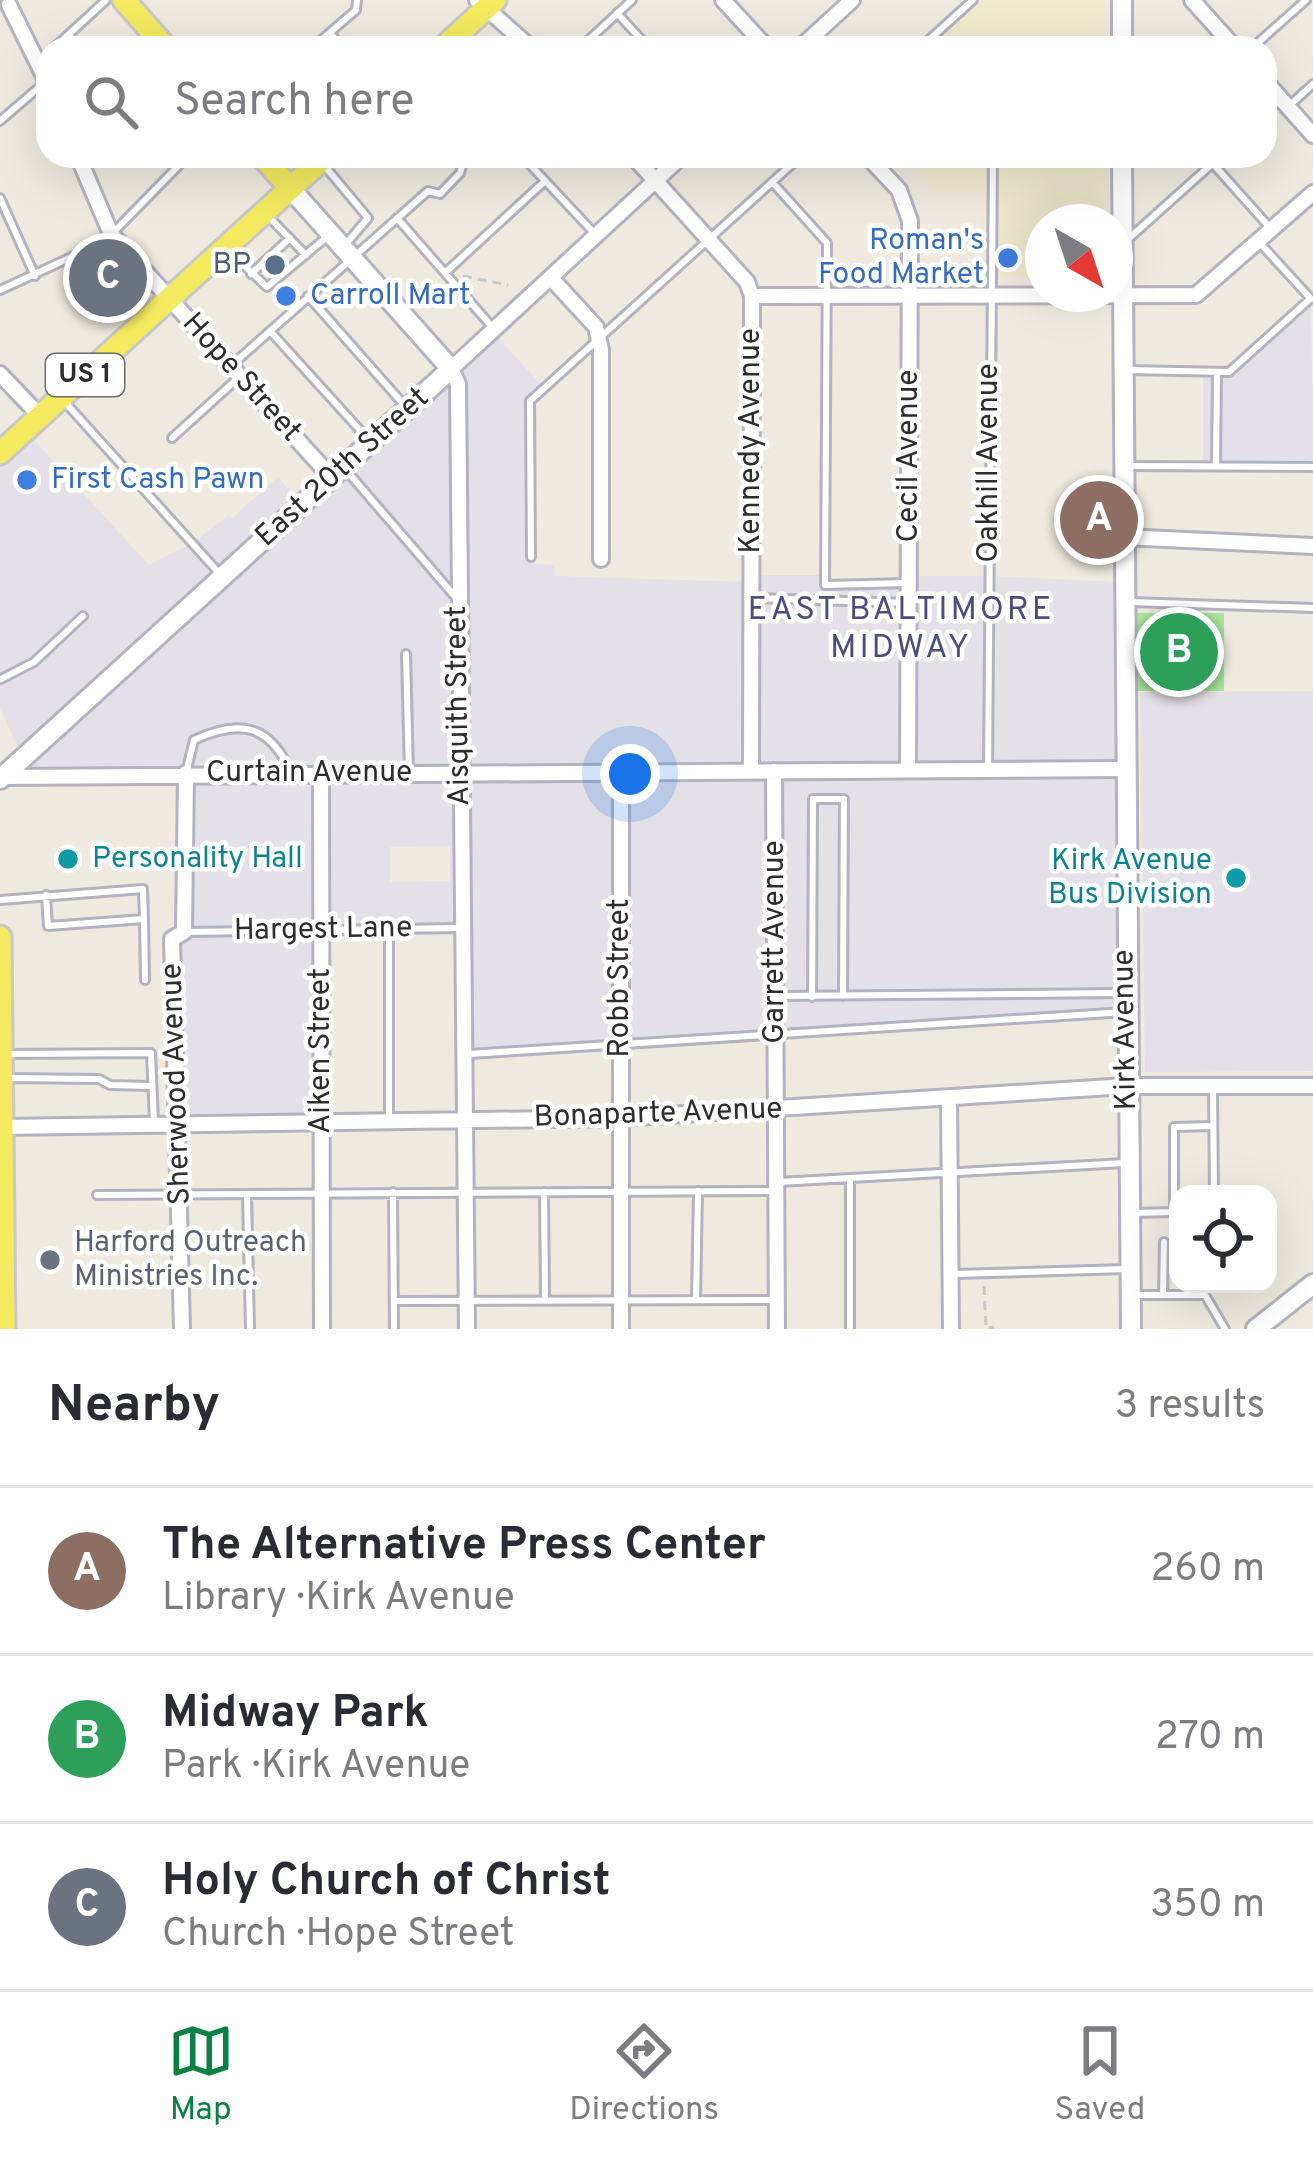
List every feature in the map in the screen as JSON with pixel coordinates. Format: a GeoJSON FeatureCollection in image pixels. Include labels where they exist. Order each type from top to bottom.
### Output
{"type":"FeatureCollection","features":[{"type":"Feature","properties":{"kind":"main road"},"geometry":{"type":"LineString","coordinates":[[124,0],[156,36]]}},
{"type":"Feature","properties":{"kind":"main road"},"geometry":{"type":"LineString","coordinates":[[454,36],[486,3]]}},
{"type":"Feature","properties":{"kind":"main road"},"geometry":{"type":"LineString","coordinates":[[272,168],[290,188]]}},
{"type":"Feature","properties":{"kind":"main road","name":"US 1"},"geometry":{"type":"LineString","coordinates":[[0,453],[313,168]]}},
{"type":"Feature","properties":{"kind":"main road"},"geometry":{"type":"LineString","coordinates":[[0,937],[4,1329]]}},
{"type":"Feature","properties":{"kind":"street"},"geometry":{"type":"LineString","coordinates":[[723,0],[756,36]]}},
{"type":"Feature","properties":{"kind":"street"},"geometry":{"type":"LineString","coordinates":[[1121,0],[1122,36]]}},
{"type":"Feature","properties":{"kind":"street"},"geometry":{"type":"LineString","coordinates":[[1192,0],[1224,36]]}},
{"type":"Feature","properties":{"kind":"street"},"geometry":{"type":"LineString","coordinates":[[812,36],[847,2]]}},
{"type":"Feature","properties":{"kind":"street"},"geometry":{"type":"LineString","coordinates":[[486,3],[519,36]]}},
{"type":"Feature","properties":{"kind":"street"},"geometry":{"type":"LineString","coordinates":[[8,6],[36,41]]}},
{"type":"Feature","properties":{"kind":"street"},"geometry":{"type":"LineString","coordinates":[[1277,94],[1313,134]]}},
{"type":"Feature","properties":{"kind":"street","name":"Hope Street"},"geometry":{"type":"LineString","coordinates":[[83,168],[111,234],[235,371],[337,472]]}},
{"type":"Feature","properties":{"kind":"street","name":"Kennedy Avenue"},"geometry":{"type":"LineString","coordinates":[[644,168],[747,282],[752,296],[751,771]]}},
{"type":"Feature","properties":{"kind":"street","name":"East 20th Street"},"geometry":{"type":"LineString","coordinates":[[1,778],[669,168]]}},
{"type":"Feature","properties":{"kind":"street","name":"Cecil Avenue"},"geometry":{"type":"LineString","coordinates":[[878,168],[898,190],[908,211],[908,770]]}},
{"type":"Feature","properties":{"kind":"street","name":"Kirk Avenue"},"geometry":{"type":"LineString","coordinates":[[1121,204],[1122,168]]}},
{"type":"Feature","properties":{"kind":"street"},"geometry":{"type":"LineString","coordinates":[[290,188],[452,369]]}},
{"type":"Feature","properties":{"kind":"street"},"geometry":{"type":"LineString","coordinates":[[1133,297],[1196,295],[1313,193]]}},
{"type":"Feature","properties":{"kind":"street"},"geometry":{"type":"LineString","coordinates":[[550,278],[599,337],[601,559]]}},
{"type":"Feature","properties":{"kind":"street"},"geometry":{"type":"LineString","coordinates":[[752,296],[1025,296]]}},
{"type":"Feature","properties":{"kind":"street","name":"Kirk Avenue"},"geometry":{"type":"LineString","coordinates":[[1120,312],[1131,1329]]}},
{"type":"Feature","properties":{"kind":"street","name":"Aisquith Street"},"geometry":{"type":"LineString","coordinates":[[452,369],[458,384],[467,1329]]}},
{"type":"Feature","properties":{"kind":"street"},"geometry":{"type":"LineString","coordinates":[[0,374],[40,416]]}},
{"type":"Feature","properties":{"kind":"street"},"geometry":{"type":"LineString","coordinates":[[1122,537],[1313,546]]}},
{"type":"Feature","properties":{"kind":"street","name":"Curtain Avenue"},"geometry":{"type":"LineString","coordinates":[[1,778],[1123,769]]}},
{"type":"Feature","properties":{"kind":"street","name":"Robb Street"},"geometry":{"type":"LineString","coordinates":[[621,771],[621,1329]]}},
{"type":"Feature","properties":{"kind":"street","name":"Garrett Avenue"},"geometry":{"type":"LineString","coordinates":[[774,771],[777,1329]]}},
{"type":"Feature","properties":{"kind":"street","name":"Sherwood Avenue"},"geometry":{"type":"LineString","coordinates":[[182,1329],[181,1123],[172,939],[184,932],[186,773]]}},
{"type":"Feature","properties":{"kind":"street","name":"Aiken Street"},"geometry":{"type":"LineString","coordinates":[[321,773],[322,1329]]}},
{"type":"Feature","properties":{"kind":"street","name":"Bonaparte Avenue"},"geometry":{"type":"LineString","coordinates":[[1,1127],[620,1118],[1126,1086],[1313,1086]]}},
{"type":"Feature","properties":{"kind":"street"},"geometry":{"type":"LineString","coordinates":[[949,1099],[952,1329]]}},
{"type":"Feature","properties":{"kind":"street"},"geometry":{"type":"LineString","coordinates":[[1256,1329],[1313,1284]]}},
{"type":"Feature","properties":{"kind":"lane"},"geometry":{"type":"LineString","coordinates":[[68,35],[106,0]]}},
{"type":"Feature","properties":{"kind":"lane"},"geometry":{"type":"LineString","coordinates":[[326,36],[356,10],[357,0]]}},
{"type":"Feature","properties":{"kind":"lane"},"geometry":{"type":"LineString","coordinates":[[593,36],[632,0]]}},
{"type":"Feature","properties":{"kind":"lane"},"geometry":{"type":"LineString","coordinates":[[933,36],[973,0]]}},
{"type":"Feature","properties":{"kind":"lane"},"geometry":{"type":"LineString","coordinates":[[1266,36],[1306,0]]}},
{"type":"Feature","properties":{"kind":"lane"},"geometry":{"type":"LineString","coordinates":[[617,13],[639,36]]}},
{"type":"Feature","properties":{"kind":"lane"},"geometry":{"type":"LineString","coordinates":[[1288,106],[1313,84]]}},
{"type":"Feature","properties":{"kind":"lane"},"geometry":{"type":"LineString","coordinates":[[0,121],[36,91]]}},
{"type":"Feature","properties":{"kind":"lane"},"geometry":{"type":"LineString","coordinates":[[0,290],[111,234],[175,168]]}},
{"type":"Feature","properties":{"kind":"lane"},"geometry":{"type":"LineString","coordinates":[[172,438],[308,296],[368,218],[330,168]]}},
{"type":"Feature","properties":{"kind":"lane"},"geometry":{"type":"LineString","coordinates":[[226,247],[263,287],[272,286],[306,255],[342,246],[397,218],[428,190],[440,194],[449,188],[459,168]]}},
{"type":"Feature","properties":{"kind":"lane"},"geometry":{"type":"LineString","coordinates":[[533,168],[596,236]]}},
{"type":"Feature","properties":{"kind":"lane"},"geometry":{"type":"LineString","coordinates":[[531,557],[530,401],[788,168]]}},
{"type":"Feature","properties":{"kind":"lane","name":"Oakhill Avenue"},"geometry":{"type":"LineString","coordinates":[[988,770],[993,168]]}},
{"type":"Feature","properties":{"kind":"lane"},"geometry":{"type":"LineString","coordinates":[[1133,234],[1208,168]]}},
{"type":"Feature","properties":{"kind":"lane"},"geometry":{"type":"LineString","coordinates":[[1217,168],[1272,230]]}},
{"type":"Feature","properties":{"kind":"lane"},"geometry":{"type":"LineString","coordinates":[[448,272],[545,181]]}},
{"type":"Feature","properties":{"kind":"lane"},"geometry":{"type":"LineString","coordinates":[[772,182],[827,243],[825,585],[909,583]]}},
{"type":"Feature","properties":{"kind":"lane"},"geometry":{"type":"LineString","coordinates":[[0,198],[35,276]]}},
{"type":"Feature","properties":{"kind":"lane"},"geometry":{"type":"LineString","coordinates":[[265,212],[306,255]]}},
{"type":"Feature","properties":{"kind":"lane"},"geometry":{"type":"LineString","coordinates":[[397,218],[495,329]]}},
{"type":"Feature","properties":{"kind":"lane"},"geometry":{"type":"LineString","coordinates":[[251,274],[290,238]]}},
{"type":"Feature","properties":{"kind":"lane"},"geometry":{"type":"LineString","coordinates":[[1121,370],[1229,372],[1312,301],[1258,242]]}},
{"type":"Feature","properties":{"kind":"lane"},"geometry":{"type":"LineString","coordinates":[[308,296],[407,409]]}},
{"type":"Feature","properties":{"kind":"lane"},"geometry":{"type":"LineString","coordinates":[[270,331],[370,442]]}},
{"type":"Feature","properties":{"kind":"lane"},"geometry":{"type":"LineString","coordinates":[[1216,466],[1217,372]]}},
{"type":"Feature","properties":{"kind":"lane"},"geometry":{"type":"LineString","coordinates":[[60,398],[223,577]]}},
{"type":"Feature","properties":{"kind":"lane"},"geometry":{"type":"LineString","coordinates":[[1121,466],[1313,467]]}},
{"type":"Feature","properties":{"kind":"lane","name":"Hope Street"},"geometry":{"type":"LineString","coordinates":[[337,472],[458,600]]}},
{"type":"Feature","properties":{"kind":"lane"},"geometry":{"type":"LineString","coordinates":[[751,598],[909,603]]}},
{"type":"Feature","properties":{"kind":"lane"},"geometry":{"type":"LineString","coordinates":[[1121,602],[1313,608]]}},
{"type":"Feature","properties":{"kind":"lane"},"geometry":{"type":"LineString","coordinates":[[1,679],[34,662],[83,616]]}},
{"type":"Feature","properties":{"kind":"lane"},"geometry":{"type":"LineString","coordinates":[[406,654],[409,772]]}},
{"type":"Feature","properties":{"kind":"lane"},"geometry":{"type":"LineString","coordinates":[[186,773],[194,740],[225,726],[244,725],[269,735],[291,773]]}},
{"type":"Feature","properties":{"kind":"lane"},"geometry":{"type":"LineString","coordinates":[[812,997],[813,799],[844,799],[843,997]]}},
{"type":"Feature","properties":{"kind":"lane"},"geometry":{"type":"LineString","coordinates":[[0,900],[143,889],[145,980]]}},
{"type":"Feature","properties":{"kind":"lane"},"geometry":{"type":"LineString","coordinates":[[46,896],[49,926],[144,919]]}},
{"type":"Feature","properties":{"kind":"lane","name":"Hargest Lane"},"geometry":{"type":"LineString","coordinates":[[184,932],[463,928]]}},
{"type":"Feature","properties":{"kind":"lane"},"geometry":{"type":"LineString","coordinates":[[389,930],[389,1121]]}},
{"type":"Feature","properties":{"kind":"lane"},"geometry":{"type":"LineString","coordinates":[[776,996],[1125,1003]]}},
{"type":"Feature","properties":{"kind":"lane"},"geometry":{"type":"LineString","coordinates":[[465,1054],[776,1036],[1125,1003]]}},
{"type":"Feature","properties":{"kind":"lane"},"geometry":{"type":"LineString","coordinates":[[2,1054],[151,1053],[154,1123]]}},
{"type":"Feature","properties":{"kind":"lane"},"geometry":{"type":"LineString","coordinates":[[2,1078],[99,1078],[110,1085],[150,1086]]}},
{"type":"Feature","properties":{"kind":"lane"},"geometry":{"type":"LineString","coordinates":[[1213,1086],[1214,1185]]}},
{"type":"Feature","properties":{"kind":"lane"},"geometry":{"type":"LineString","coordinates":[[1175,1185],[1174,1127],[1213,1126]]}},
{"type":"Feature","properties":{"kind":"lane"},"geometry":{"type":"LineString","coordinates":[[97,1195],[698,1191],[1128,1163]]}},
{"type":"Feature","properties":{"kind":"lane"},"geometry":{"type":"LineString","coordinates":[[850,1178],[850,1329]]}},
{"type":"Feature","properties":{"kind":"lane"},"geometry":{"type":"LineString","coordinates":[[697,1300],[698,1191]]}},
{"type":"Feature","properties":{"kind":"lane"},"geometry":{"type":"LineString","coordinates":[[393,1192],[394,1329]]}},
{"type":"Feature","properties":{"kind":"lane"},"geometry":{"type":"LineString","coordinates":[[544,1192],[545,1299]]}},
{"type":"Feature","properties":{"kind":"lane"},"geometry":{"type":"LineString","coordinates":[[247,1194],[250,1329]]}},
{"type":"Feature","properties":{"kind":"lane"},"geometry":{"type":"LineString","coordinates":[[1129,1214],[1169,1212]]}},
{"type":"Feature","properties":{"kind":"lane"},"geometry":{"type":"LineString","coordinates":[[1163,1295],[1164,1242]]}},
{"type":"Feature","properties":{"kind":"lane"},"geometry":{"type":"LineString","coordinates":[[951,1274],[1130,1269]]}},
{"type":"Feature","properties":{"kind":"lane"},"geometry":{"type":"LineString","coordinates":[[1131,1295],[1205,1294],[1225,1329]]}},
{"type":"Feature","properties":{"kind":"lane"},"geometry":{"type":"LineString","coordinates":[[394,1300],[777,1300]]}},
{"type":"Feature","properties":{"kind":"path"},"geometry":{"type":"LineString","coordinates":[[448,272],[508,285]]}},
{"type":"Feature","properties":{"kind":"path"},"geometry":{"type":"LineString","coordinates":[[1132,666],[1173,674],[1175,660],[1162,643]]}},
{"type":"Feature","properties":{"kind":"path"},"geometry":{"type":"LineString","coordinates":[[984,1286],[986,1328],[994,1327]]}},
{"type":"Feature","properties":{"kind":"shaded area"},"geometry":{"type":"Polygon","coordinates":[[[982,0],[1105,0],[1105,36],[944,36],[982,0]]]}},
{"type":"Feature","properties":{"kind":"shaded area"},"geometry":{"type":"Polygon","coordinates":[[[915,168],[1106,168],[1106,204],[1025,204],[1025,277],[998,278],[999,193],[939,193],[915,168]]]}},
{"type":"Feature","properties":{"kind":"shaded area"},"geometry":{"type":"Polygon","coordinates":[[[1311,300],[1313,467],[1203,465],[1203,371],[1230,370],[1311,300]]]}},
{"type":"Feature","properties":{"kind":"shaded area"},"geometry":{"type":"Polygon","coordinates":[[[490,329],[544,388],[531,404],[532,563],[554,565],[555,576],[746,582],[747,575],[826,575],[826,581],[907,583],[908,576],[990,576],[1118,582],[1125,1015],[609,1047],[463,1049],[460,931],[320,931],[321,1125],[181,1124],[171,944],[181,932],[183,773],[28,770],[0,708],[0,455],[26,431],[149,565],[195,541],[229,515],[232,518],[278,477],[300,502],[490,329]],[[450,846],[390,847],[390,882],[450,881],[450,846]]]}},
{"type":"Feature","properties":{"kind":"shaded area","name":"Kirk Avenue Bus Division"},"geometry":{"type":"Polygon","coordinates":[[[1313,691],[1313,1071],[1145,1072],[1140,692],[1313,691]]]}},
{"type":"Feature","properties":{"kind":"green space"},"geometry":{"type":"Polygon","coordinates":[[[1134,613],[1224,613],[1224,691],[1134,691],[1134,613]]]}},
{"type":"Feature","properties":{"kind":"place","name":"Roman's Food Market"},"geometry":{"type":"Point","coordinates":[1008,258]}},
{"type":"Feature","properties":{"kind":"place","name":"BP"},"geometry":{"type":"Point","coordinates":[275,265]}},
{"type":"Feature","properties":{"kind":"place","name":"Holy Church of Christ"},"geometry":{"type":"Point","coordinates":[108,278]}},
{"type":"Feature","properties":{"kind":"place","name":"Carroll Mart"},"geometry":{"type":"Point","coordinates":[286,296]}},
{"type":"Feature","properties":{"kind":"place","name":"First Cash Pawn"},"geometry":{"type":"Point","coordinates":[27,480]}},
{"type":"Feature","properties":{"kind":"place","name":"The Alternative Press Center"},"geometry":{"type":"Point","coordinates":[1099,520]}},
{"type":"Feature","properties":{"kind":"place","name":"Midway Park"},"geometry":{"type":"Point","coordinates":[1179,652]}},
{"type":"Feature","properties":{"kind":"place","name":"Personality Hall"},"geometry":{"type":"Point","coordinates":[68,859]}},
{"type":"Feature","properties":{"kind":"place","name":"Kirk Avenue Bus Division"},"geometry":{"type":"Point","coordinates":[1236,878]}},
{"type":"Feature","properties":{"kind":"place","name":"Harford Outreach Ministries Inc."},"geometry":{"type":"Point","coordinates":[50,1260]}},
{"type":"Feature","properties":{"kind":"district","name":"EAST BALTIMORE MIDWAY"},"geometry":{"type":"Point","coordinates":[901,630]}}]}
